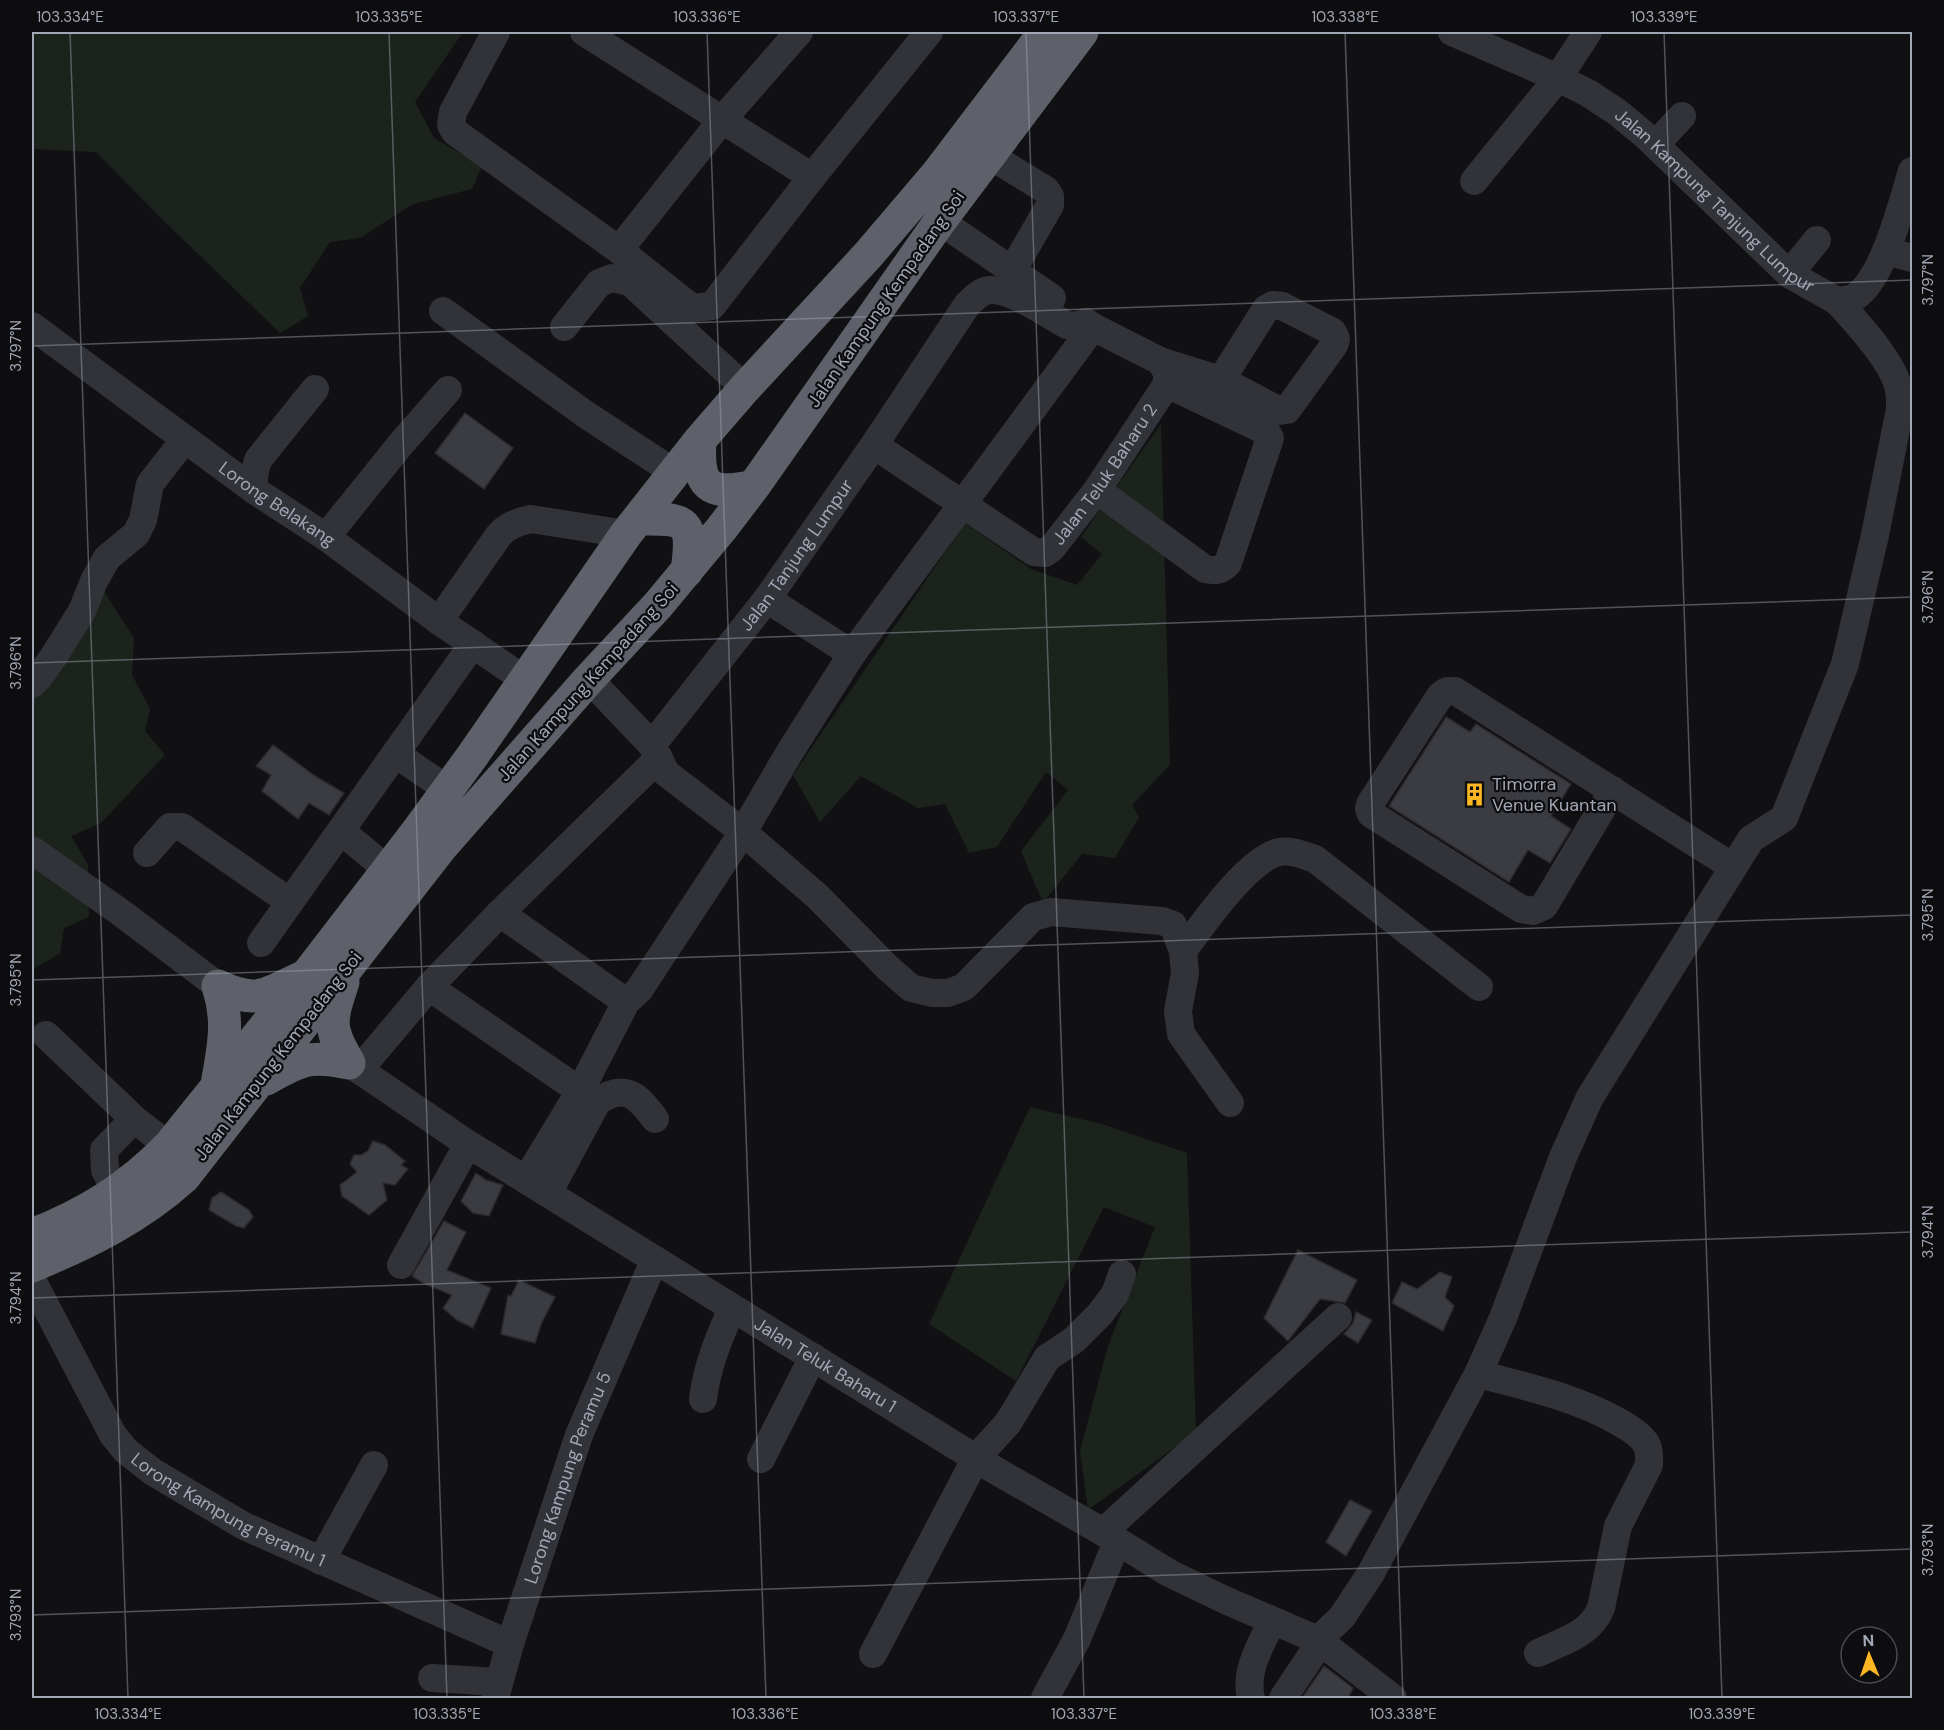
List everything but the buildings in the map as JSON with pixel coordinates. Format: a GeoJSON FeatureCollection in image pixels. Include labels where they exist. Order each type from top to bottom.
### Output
{"type":"FeatureCollection","features":[{"type":"Feature","properties":{"kind":"highway","name":"Jalan Kampung Kempadang Soi"},"geometry":{"type":"LineString","coordinates":[[32,1235],[88,1210],[116,1192],[147,1169],[169,1146],[306,976],[387,870],[447,790],[633,526],[700,440],[909,208],[964,140],[1045,32]]}},
{"type":"Feature","properties":{"kind":"highway","name":"Jalan Kampung Kempadang Soi"},"geometry":{"type":"LineString","coordinates":[[32,1266],[72,1250],[120,1226],[161,1197],[184,1177],[442,846],[687,571],[754,486],[940,221],[1082,32]]}},
{"type":"Feature","properties":{"kind":"highway"},"geometry":{"type":"LineString","coordinates":[[700,440],[700,471],[710,485],[728,490],[754,486]]}},
{"type":"Feature","properties":{"kind":"highway"},"geometry":{"type":"LineString","coordinates":[[633,526],[670,519],[683,525],[690,537],[687,571]]}},
{"type":"Feature","properties":{"kind":"highway"},"geometry":{"type":"LineString","coordinates":[[350,964],[332,1015],[332,1028],[336,1042],[354,1067]]}},
{"type":"Feature","properties":{"kind":"highway"},"geometry":{"type":"LineString","coordinates":[[218,986],[237,995],[250,997],[265,994],[306,976]]}},
{"type":"Feature","properties":{"kind":"highway"},"geometry":{"type":"LineString","coordinates":[[216,1089],[226,1022],[224,1003],[218,986]]}},
{"type":"Feature","properties":{"kind":"highway"},"geometry":{"type":"LineString","coordinates":[[256,1085],[306,1059],[323,1058],[354,1067]]}},
{"type":"Feature","properties":{"kind":"street"},"geometry":{"type":"LineString","coordinates":[[496,32],[453,112],[451,125],[455,132],[619,250],[692,308],[712,306],[929,32]]}},
{"type":"Feature","properties":{"kind":"street"},"geometry":{"type":"LineString","coordinates":[[584,32],[812,177]]}},
{"type":"Feature","properties":{"kind":"street"},"geometry":{"type":"LineString","coordinates":[[619,250],[722,120],[799,32]]}},
{"type":"Feature","properties":{"kind":"street","name":"Jalan Kampung Tanjung Lumpur"},"geometry":{"type":"LineString","coordinates":[[1452,32],[1558,78],[1588,93],[1617,112],[1790,274],[1837,301],[1854,298],[1879,264],[1886,250],[1912,171]]}},
{"type":"Feature","properties":{"kind":"street"},"geometry":{"type":"LineString","coordinates":[[1474,181],[1558,78],[1588,32]]}},
{"type":"Feature","properties":{"kind":"street"},"geometry":{"type":"LineString","coordinates":[[1654,145],[1682,116]]}},
{"type":"Feature","properties":{"kind":"street"},"geometry":{"type":"LineString","coordinates":[[989,155],[1046,190],[1050,196],[1050,205],[1011,271]]}},
{"type":"Feature","properties":{"kind":"street"},"geometry":{"type":"LineString","coordinates":[[940,221],[1089,324],[1164,372],[1266,431],[1270,438],[1228,563],[1215,571],[1205,569],[1097,490]]}},
{"type":"Feature","properties":{"kind":"street"},"geometry":{"type":"LineString","coordinates":[[1790,274],[1817,240]]}},
{"type":"Feature","properties":{"kind":"street"},"geometry":{"type":"LineString","coordinates":[[1886,250],[1912,258]]}},
{"type":"Feature","properties":{"kind":"street"},"geometry":{"type":"LineString","coordinates":[[564,327],[599,283],[612,278],[630,282],[745,388]]}},
{"type":"Feature","properties":{"kind":"street","name":"Jalan Tanjung Lumpur"},"geometry":{"type":"LineString","coordinates":[[354,1067],[656,751],[767,599],[874,446],[967,305],[977,295],[989,290],[1006,292],[1067,325],[1089,324]]}},
{"type":"Feature","properties":{"kind":"street"},"geometry":{"type":"LineString","coordinates":[[1283,1698],[1313,1653],[1318,1640],[1342,1617],[1366,1581],[1478,1374],[1503,1318],[1563,1157],[1590,1097],[1750,839],[1784,818],[1845,664],[1906,414],[1894,375],[1865,333],[1837,301]]}},
{"type":"Feature","properties":{"kind":"street"},"geometry":{"type":"LineString","coordinates":[[443,311],[585,414],[675,473]]}},
{"type":"Feature","properties":{"kind":"street"},"geometry":{"type":"LineString","coordinates":[[537,1186],[580,1091],[626,1002],[639,990],[743,832],[791,750],[852,654],[962,504],[1089,324]]}},
{"type":"Feature","properties":{"kind":"street","name":"Lorong Belakang"},"geometry":{"type":"LineString","coordinates":[[33,326],[254,490],[326,537],[439,621],[525,680]]}},
{"type":"Feature","properties":{"kind":"street"},"geometry":{"type":"LineString","coordinates":[[1164,372],[1221,380]]}},
{"type":"Feature","properties":{"kind":"street","name":"Jalan Teluk Baharu 2"},"geometry":{"type":"LineString","coordinates":[[962,504],[1034,552],[1045,553],[1052,548],[1097,490],[1164,372]]}},
{"type":"Feature","properties":{"kind":"street"},"geometry":{"type":"LineString","coordinates":[[254,490],[254,475],[258,460],[315,389]]}},
{"type":"Feature","properties":{"kind":"street"},"geometry":{"type":"LineString","coordinates":[[326,537],[400,445],[448,390]]}},
{"type":"Feature","properties":{"kind":"street"},"geometry":{"type":"LineString","coordinates":[[32,684],[54,656],[82,610],[107,558],[136,534],[143,520],[150,484],[185,439]]}},
{"type":"Feature","properties":{"kind":"street"},"geometry":{"type":"LineString","coordinates":[[874,446],[962,504]]}},
{"type":"Feature","properties":{"kind":"street"},"geometry":{"type":"LineString","coordinates":[[439,621],[499,535],[505,528],[517,522],[531,519],[633,526]]}},
{"type":"Feature","properties":{"kind":"street"},"geometry":{"type":"LineString","coordinates":[[767,599],[852,654]]}},
{"type":"Feature","properties":{"kind":"street"},"geometry":{"type":"LineString","coordinates":[[261,943],[473,644]]}},
{"type":"Feature","properties":{"kind":"street"},"geometry":{"type":"LineString","coordinates":[[589,679],[656,751],[666,773],[743,832],[817,896],[911,988],[932,993],[948,993],[964,987],[1033,917],[1051,912],[1162,921],[1173,925],[1183,951],[1185,973],[1178,1011],[1181,1034],[1230,1103]]}},
{"type":"Feature","properties":{"kind":"street"},"geometry":{"type":"LineString","coordinates":[[1613,790],[1544,906],[1533,910],[1521,909],[1371,814],[1369,809],[1370,804],[1440,696],[1447,691],[1455,691],[1613,790],[1733,867]]}},
{"type":"Feature","properties":{"kind":"street"},"geometry":{"type":"LineString","coordinates":[[396,754],[447,790]]}},
{"type":"Feature","properties":{"kind":"street"},"geometry":{"type":"LineString","coordinates":[[147,853],[170,827],[182,827],[290,902]]}},
{"type":"Feature","properties":{"kind":"street"},"geometry":{"type":"LineString","coordinates":[[340,831],[387,870]]}},
{"type":"Feature","properties":{"kind":"street"},"geometry":{"type":"LineString","coordinates":[[32,850],[120,912],[218,986]]}},
{"type":"Feature","properties":{"kind":"street"},"geometry":{"type":"LineString","coordinates":[[1183,951],[1222,898],[1263,860],[1279,852],[1295,852],[1315,860],[1479,987]]}},
{"type":"Feature","properties":{"kind":"street"},"geometry":{"type":"LineString","coordinates":[[500,913],[626,1002]]}},
{"type":"Feature","properties":{"kind":"street"},"geometry":{"type":"LineString","coordinates":[[429,987],[580,1091]]}},
{"type":"Feature","properties":{"kind":"street"},"geometry":{"type":"LineString","coordinates":[[46,1035],[135,1119],[169,1146]]}},
{"type":"Feature","properties":{"kind":"street","name":"Jalan Teluk Baharu 1"},"geometry":{"type":"LineString","coordinates":[[354,1067],[468,1144],[976,1458],[1169,1573],[1318,1640],[1393,1698]]}},
{"type":"Feature","properties":{"kind":"street"},"geometry":{"type":"LineString","coordinates":[[537,1186],[597,1102],[608,1094],[627,1093],[642,1102],[655,1119]]}},
{"type":"Feature","properties":{"kind":"street"},"geometry":{"type":"LineString","coordinates":[[116,1192],[105,1170],[104,1150],[135,1119]]}},
{"type":"Feature","properties":{"kind":"street"},"geometry":{"type":"LineString","coordinates":[[401,1265],[468,1144]]}},
{"type":"Feature","properties":{"kind":"street","name":"Lorong Kampung Peramu 5"},"geometry":{"type":"LineString","coordinates":[[497,1690],[579,1436],[654,1260]]}},
{"type":"Feature","properties":{"kind":"street"},"geometry":{"type":"LineString","coordinates":[[873,1654],[976,1458],[1008,1423],[1047,1359],[1088,1328],[1100,1314],[1114,1294],[1122,1274]]}},
{"type":"Feature","properties":{"kind":"street","name":"Lorong Kampung Peramu 1"},"geometry":{"type":"LineString","coordinates":[[32,1280],[113,1435],[126,1451],[153,1472],[244,1527],[510,1644]]}},
{"type":"Feature","properties":{"kind":"street"},"geometry":{"type":"LineString","coordinates":[[703,1399],[712,1356],[732,1308]]}},
{"type":"Feature","properties":{"kind":"street"},"geometry":{"type":"LineString","coordinates":[[1045,1698],[1077,1639],[1110,1537],[1338,1317]]}},
{"type":"Feature","properties":{"kind":"street"},"geometry":{"type":"LineString","coordinates":[[761,1459],[813,1358]]}},
{"type":"Feature","properties":{"kind":"street"},"geometry":{"type":"LineString","coordinates":[[1478,1374],[1575,1400],[1595,1408],[1630,1429],[1645,1442],[1650,1454],[1649,1465],[1618,1526],[1601,1608],[1596,1620],[1586,1630],[1538,1653]]}},
{"type":"Feature","properties":{"kind":"street"},"geometry":{"type":"LineString","coordinates":[[321,1561],[374,1466]]}},
{"type":"Feature","properties":{"kind":"street"},"geometry":{"type":"LineString","coordinates":[[1251,1698],[1248,1683],[1251,1668],[1272,1621]]}},
{"type":"Feature","properties":{"kind":"street"},"geometry":{"type":"LineString","coordinates":[[432,1678],[497,1690]]}},
{"type":"Feature","properties":{"kind":"shaded area"},"geometry":{"type":"Polygon","coordinates":[[[32,32],[463,32],[415,102],[434,138],[482,166],[472,189],[413,204],[360,238],[330,242],[300,288],[308,316],[280,333],[96,152],[32,149],[32,32]]]}},
{"type":"Feature","properties":{"kind":"shaded area"},"geometry":{"type":"Polygon","coordinates":[[[1161,424],[1170,765],[1132,805],[1139,817],[1115,858],[1082,854],[1043,903],[1021,851],[1068,790],[1046,772],[997,847],[969,853],[945,804],[918,808],[861,776],[820,822],[793,775],[965,523],[1031,569],[1077,585],[1102,554],[1081,537],[1161,424]]]}},
{"type":"Feature","properties":{"kind":"shaded area"},"geometry":{"type":"Polygon","coordinates":[[[99,584],[134,638],[132,675],[150,709],[145,731],[165,755],[101,823],[71,836],[88,865],[89,917],[64,928],[60,954],[32,969],[32,693],[99,584]]]}},
{"type":"Feature","properties":{"kind":"shaded area"},"geometry":{"type":"Polygon","coordinates":[[[1030,1107],[1102,1124],[1187,1153],[1196,1432],[1088,1510],[1080,1451],[1108,1346],[1155,1227],[1104,1207],[1016,1381],[929,1324],[1030,1107]]]}},
{"type":"Feature","properties":{"kind":"place","name":"Timorra Venue Kuantan"},"geometry":{"type":"Point","coordinates":[1474,794]}}]}
